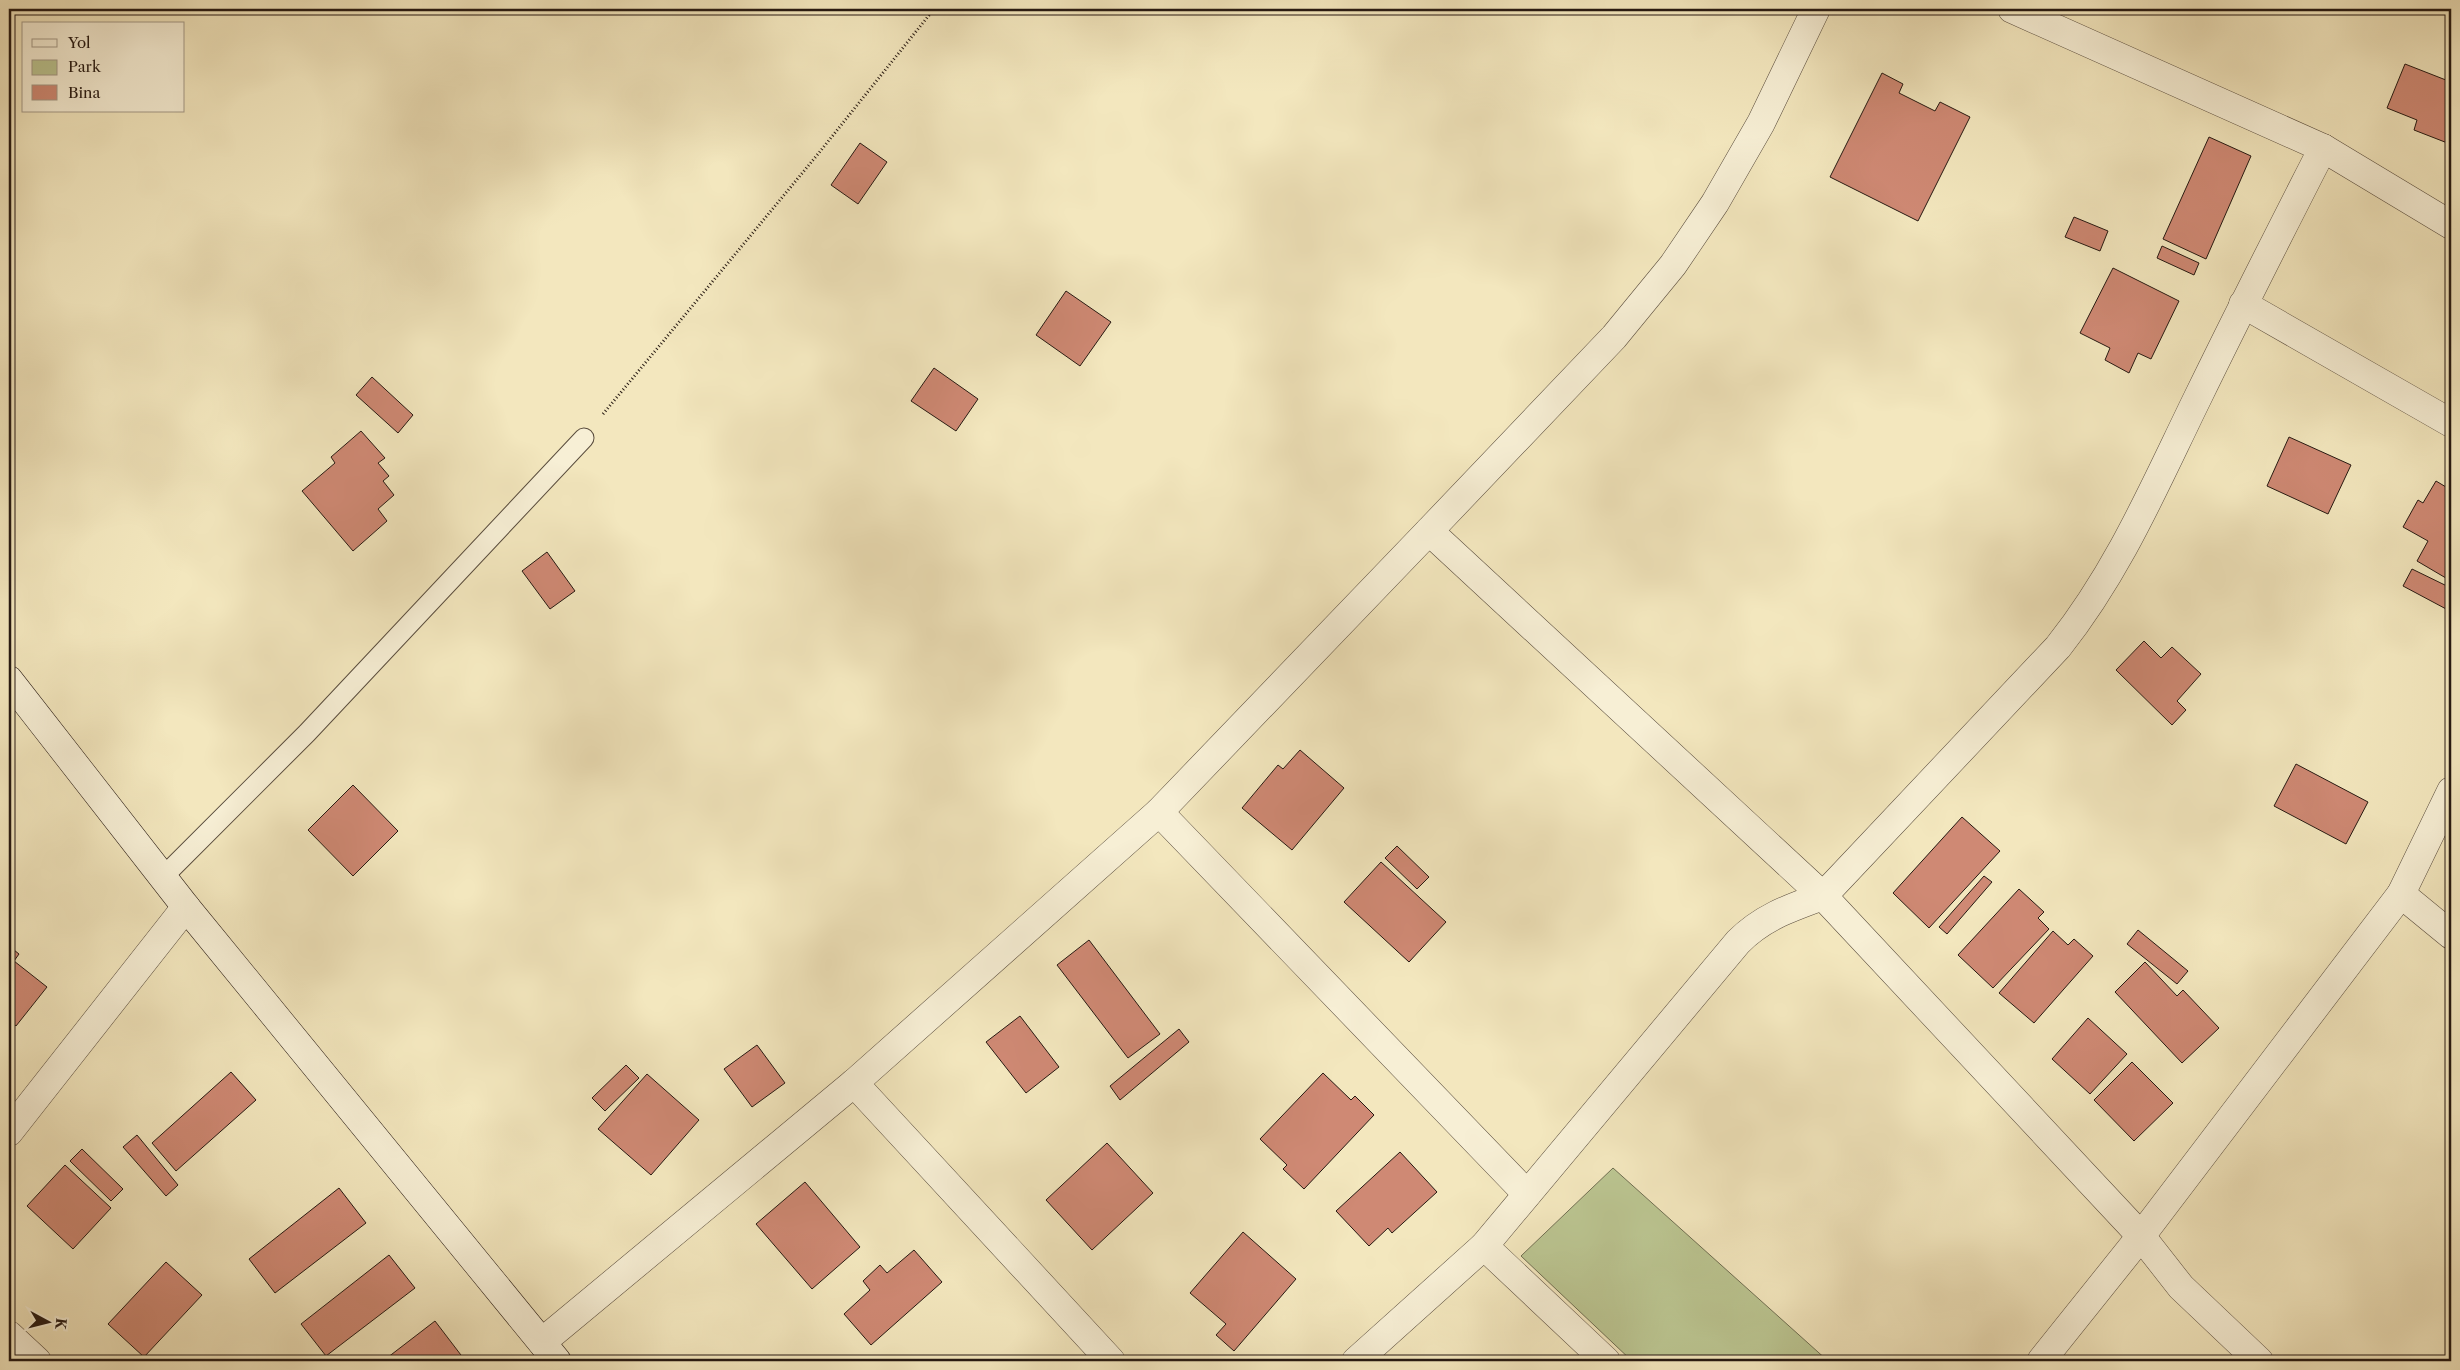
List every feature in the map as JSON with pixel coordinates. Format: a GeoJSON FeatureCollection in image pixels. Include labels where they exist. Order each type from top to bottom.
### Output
{"type":"FeatureCollection","features":[{"type":"Feature","properties":{"kind":"street"},"geometry":{"type":"LineString","coordinates":[[9,680],[186,907],[550,1351],[1159,812],[1614,337],[1673,265],[1715,203],[1761,123],[1816,9]]}},
{"type":"Feature","properties":{"kind":"street"},"geometry":{"type":"LineString","coordinates":[[2012,9],[2323,148],[2451,225]]}},
{"type":"Feature","properties":{"kind":"street"},"geometry":{"type":"LineString","coordinates":[[1356,1361],[1484,1246],[1738,942],[1754,926],[1780,912],[1823,896],[2058,646],[2087,610],[2123,552],[2243,304],[2323,148]]}},
{"type":"Feature","properties":{"kind":"street"},"geometry":{"type":"LineString","coordinates":[[2243,304],[2451,423]]}},
{"type":"Feature","properties":{"kind":"street"},"geometry":{"type":"LineString","coordinates":[[1430,531],[1823,896],[2141,1236],[2181,1288],[2259,1361]]}},
{"type":"Feature","properties":{"kind":"street"},"geometry":{"type":"LineString","coordinates":[[2041,1361],[2141,1236],[2401,894],[2451,792]]}},
{"type":"Feature","properties":{"kind":"street"},"geometry":{"type":"LineString","coordinates":[[1159,812],[1527,1194]]}},
{"type":"Feature","properties":{"kind":"street"},"geometry":{"type":"LineString","coordinates":[[2401,894],[2451,935]]}},
{"type":"Feature","properties":{"kind":"street"},"geometry":{"type":"LineString","coordinates":[[9,1132],[186,907]]}},
{"type":"Feature","properties":{"kind":"street"},"geometry":{"type":"LineString","coordinates":[[854,1082],[1111,1361]]}},
{"type":"Feature","properties":{"kind":"street"},"geometry":{"type":"LineString","coordinates":[[1484,1246],[1606,1361]]}},
{"type":"Feature","properties":{"kind":"street"},"geometry":{"type":"LineString","coordinates":[[9,1335],[37,1361]]}},
{"type":"Feature","properties":{"kind":"lane"},"geometry":{"type":"LineString","coordinates":[[163,877],[307,733],[584,438]]}},
{"type":"Feature","properties":{"kind":"path"},"geometry":{"type":"LineString","coordinates":[[584,438],[818,154],[934,9]]}},
{"type":"Feature","properties":{"kind":"green space"},"geometry":{"type":"Polygon","coordinates":[[[1613,1168],[1828,1361],[1632,1361],[1521,1256],[1613,1168]]]}},
{"type":"Feature","properties":{"kind":"building"},"geometry":{"type":"Polygon","coordinates":[[[2405,64],[2451,82],[2451,153],[2447,152],[2450,144],[2414,130],[2417,120],[2387,108],[2405,64]]]}},
{"type":"Feature","properties":{"kind":"building"},"geometry":{"type":"Polygon","coordinates":[[[1882,73],[1903,84],[1899,93],[1935,111],[1940,102],[1970,117],[1918,221],[1830,177],[1882,73]]]}},
{"type":"Feature","properties":{"kind":"building"},"geometry":{"type":"Polygon","coordinates":[[[2209,137],[2251,156],[2206,259],[2163,239],[2209,137]]]}},
{"type":"Feature","properties":{"kind":"building"},"geometry":{"type":"Polygon","coordinates":[[[860,143],[887,162],[858,204],[831,185],[860,143]]]}},
{"type":"Feature","properties":{"kind":"building"},"geometry":{"type":"Polygon","coordinates":[[[2074,217],[2108,231],[2100,251],[2065,237],[2074,217]]]}},
{"type":"Feature","properties":{"kind":"building"},"geometry":{"type":"Polygon","coordinates":[[[2162,246],[2199,263],[2194,275],[2157,258],[2162,246]]]}},
{"type":"Feature","properties":{"kind":"building"},"geometry":{"type":"Polygon","coordinates":[[[2113,268],[2179,301],[2151,359],[2138,353],[2129,373],[2105,360],[2110,348],[2080,333],[2113,268]]]}},
{"type":"Feature","properties":{"kind":"building"},"geometry":{"type":"Polygon","coordinates":[[[1066,291],[1111,322],[1080,366],[1036,335],[1066,291]]]}},
{"type":"Feature","properties":{"kind":"building"},"geometry":{"type":"Polygon","coordinates":[[[934,368],[978,399],[956,431],[911,401],[934,368]]]}},
{"type":"Feature","properties":{"kind":"building"},"geometry":{"type":"Polygon","coordinates":[[[372,377],[413,415],[398,433],[356,395],[372,377]]]}},
{"type":"Feature","properties":{"kind":"building"},"geometry":{"type":"Polygon","coordinates":[[[361,431],[385,458],[378,463],[389,476],[383,481],[394,495],[378,509],[387,521],[353,551],[302,491],[335,463],[331,457],[361,431]]]}},
{"type":"Feature","properties":{"kind":"building"},"geometry":{"type":"Polygon","coordinates":[[[2289,437],[2351,465],[2328,514],[2267,486],[2289,437]]]}},
{"type":"Feature","properties":{"kind":"building"},"geometry":{"type":"Polygon","coordinates":[[[2436,481],[2451,490],[2451,581],[2417,561],[2428,541],[2403,527],[2418,500],[2423,503],[2436,481]]]}},
{"type":"Feature","properties":{"kind":"building"},"geometry":{"type":"Polygon","coordinates":[[[547,552],[575,591],[550,609],[522,571],[547,552]]]}},
{"type":"Feature","properties":{"kind":"building"},"geometry":{"type":"Polygon","coordinates":[[[2412,569],[2451,588],[2451,603],[2448,610],[2403,586],[2412,569]]]}},
{"type":"Feature","properties":{"kind":"building"},"geometry":{"type":"Polygon","coordinates":[[[2144,641],[2161,658],[2172,647],[2201,674],[2177,701],[2186,710],[2172,725],[2116,670],[2144,641]]]}},
{"type":"Feature","properties":{"kind":"building"},"geometry":{"type":"Polygon","coordinates":[[[1300,750],[1344,788],[1292,850],[1242,808],[1278,765],[1283,769],[1300,750]]]}},
{"type":"Feature","properties":{"kind":"building"},"geometry":{"type":"Polygon","coordinates":[[[2296,764],[2368,802],[2346,844],[2274,806],[2296,764]]]}},
{"type":"Feature","properties":{"kind":"building"},"geometry":{"type":"Polygon","coordinates":[[[353,785],[398,831],[353,876],[308,830],[353,785]]]}},
{"type":"Feature","properties":{"kind":"building"},"geometry":{"type":"Polygon","coordinates":[[[1962,817],[2000,851],[1929,928],[1893,893],[1962,817]]]}},
{"type":"Feature","properties":{"kind":"building"},"geometry":{"type":"Polygon","coordinates":[[[1397,846],[1429,877],[1417,889],[1385,858],[1397,846]]]}},
{"type":"Feature","properties":{"kind":"building"},"geometry":{"type":"Polygon","coordinates":[[[1381,862],[1446,922],[1409,962],[1344,902],[1381,862]]]}},
{"type":"Feature","properties":{"kind":"building"},"geometry":{"type":"Polygon","coordinates":[[[1984,876],[1992,882],[1947,934],[1939,927],[1984,876]]]}},
{"type":"Feature","properties":{"kind":"building"},"geometry":{"type":"Polygon","coordinates":[[[2019,889],[2044,912],[2038,918],[2049,929],[1993,988],[1958,955],[2019,889]]]}},
{"type":"Feature","properties":{"kind":"building"},"geometry":{"type":"Polygon","coordinates":[[[2138,930],[2188,971],[2177,984],[2127,944],[2138,930]]]}},
{"type":"Feature","properties":{"kind":"building"},"geometry":{"type":"Polygon","coordinates":[[[2053,931],[2068,945],[2074,939],[2093,956],[2034,1023],[1999,993],[2053,931]]]}},
{"type":"Feature","properties":{"kind":"building"},"geometry":{"type":"Polygon","coordinates":[[[1089,940],[1160,1034],[1128,1058],[1057,965],[1089,940]]]}},
{"type":"Feature","properties":{"kind":"building"},"geometry":{"type":"Polygon","coordinates":[[[9,946],[19,954],[14,961],[47,987],[16,1026],[9,1020],[9,946]]]}},
{"type":"Feature","properties":{"kind":"building"},"geometry":{"type":"Polygon","coordinates":[[[2145,962],[2177,996],[2183,990],[2219,1028],[2182,1063],[2115,992],[2145,962]]]}},
{"type":"Feature","properties":{"kind":"building"},"geometry":{"type":"Polygon","coordinates":[[[1020,1016],[1059,1067],[1026,1093],[986,1042],[1020,1016]]]}},
{"type":"Feature","properties":{"kind":"building"},"geometry":{"type":"Polygon","coordinates":[[[2088,1018],[2127,1054],[2090,1094],[2052,1059],[2088,1018]]]}},
{"type":"Feature","properties":{"kind":"building"},"geometry":{"type":"Polygon","coordinates":[[[1179,1029],[1189,1042],[1120,1100],[1110,1086],[1179,1029]]]}},
{"type":"Feature","properties":{"kind":"building"},"geometry":{"type":"Polygon","coordinates":[[[757,1045],[785,1083],[752,1107],[724,1069],[757,1045]]]}},
{"type":"Feature","properties":{"kind":"building"},"geometry":{"type":"Polygon","coordinates":[[[2132,1062],[2173,1103],[2134,1141],[2094,1100],[2132,1062]]]}},
{"type":"Feature","properties":{"kind":"building"},"geometry":{"type":"Polygon","coordinates":[[[626,1065],[639,1078],[605,1111],[592,1098],[626,1065]]]}},
{"type":"Feature","properties":{"kind":"building"},"geometry":{"type":"Polygon","coordinates":[[[231,1072],[256,1100],[176,1171],[152,1143],[231,1072]]]}},
{"type":"Feature","properties":{"kind":"building"},"geometry":{"type":"Polygon","coordinates":[[[1323,1073],[1351,1100],[1355,1096],[1374,1115],[1304,1189],[1283,1169],[1287,1165],[1260,1139],[1323,1073]]]}},
{"type":"Feature","properties":{"kind":"building"},"geometry":{"type":"Polygon","coordinates":[[[647,1074],[699,1120],[651,1175],[598,1129],[647,1074]]]}},
{"type":"Feature","properties":{"kind":"building"},"geometry":{"type":"Polygon","coordinates":[[[137,1135],[178,1185],[166,1196],[123,1147],[137,1135]]]}},
{"type":"Feature","properties":{"kind":"building"},"geometry":{"type":"Polygon","coordinates":[[[1107,1143],[1153,1193],[1092,1250],[1046,1200],[1107,1143]]]}},
{"type":"Feature","properties":{"kind":"building"},"geometry":{"type":"Polygon","coordinates":[[[82,1149],[123,1189],[111,1201],[70,1161],[82,1149]]]}},
{"type":"Feature","properties":{"kind":"building"},"geometry":{"type":"Polygon","coordinates":[[[1400,1152],[1437,1192],[1392,1233],[1388,1228],[1369,1246],[1336,1211],[1400,1152]]]}},
{"type":"Feature","properties":{"kind":"building"},"geometry":{"type":"Polygon","coordinates":[[[65,1165],[111,1208],[73,1249],[27,1206],[65,1165]]]}},
{"type":"Feature","properties":{"kind":"building"},"geometry":{"type":"Polygon","coordinates":[[[805,1182],[860,1247],[812,1289],[756,1224],[805,1182]]]}},
{"type":"Feature","properties":{"kind":"building"},"geometry":{"type":"Polygon","coordinates":[[[339,1188],[366,1223],[275,1293],[249,1259],[339,1188]]]}},
{"type":"Feature","properties":{"kind":"building"},"geometry":{"type":"Polygon","coordinates":[[[1243,1232],[1296,1279],[1234,1351],[1216,1335],[1226,1324],[1190,1293],[1243,1232]]]}},
{"type":"Feature","properties":{"kind":"building"},"geometry":{"type":"Polygon","coordinates":[[[914,1250],[942,1282],[871,1345],[844,1314],[870,1290],[863,1281],[880,1265],[887,1273],[914,1250]]]}},
{"type":"Feature","properties":{"kind":"building"},"geometry":{"type":"Polygon","coordinates":[[[389,1255],[415,1288],[326,1356],[301,1324],[389,1255]]]}},
{"type":"Feature","properties":{"kind":"building"},"geometry":{"type":"Polygon","coordinates":[[[166,1262],[202,1295],[144,1357],[108,1324],[166,1262]]]}},
{"type":"Feature","properties":{"kind":"building"},"geometry":{"type":"Polygon","coordinates":[[[435,1321],[464,1359],[461,1361],[383,1361],[435,1321]]]}}]}
